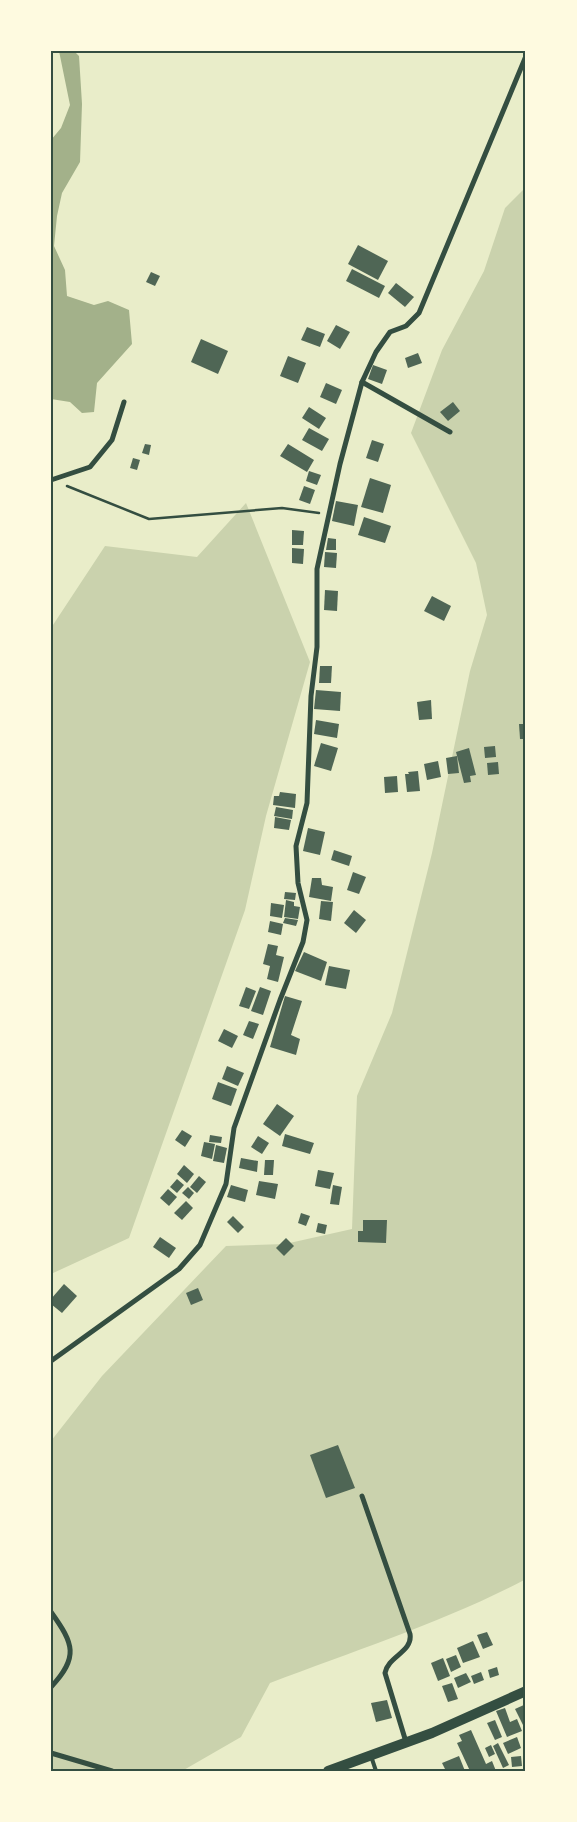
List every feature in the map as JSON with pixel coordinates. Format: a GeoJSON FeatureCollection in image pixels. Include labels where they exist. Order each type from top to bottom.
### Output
{"type":"FeatureCollection","features":[{"type":"Feature","properties":{"kind":"main road"},"geometry":{"type":"LineString","coordinates":[[328,1771],[432,1733],[526,1690]]}},
{"type":"Feature","properties":{"kind":"street"},"geometry":{"type":"LineString","coordinates":[[51,1352],[54,1359],[179,1269],[200,1245],[226,1184],[234,1128],[303,942],[307,920],[298,883],[296,846],[307,803],[311,696],[317,647],[317,569],[362,382],[376,352],[390,332],[406,326],[420,314],[526,56]]}},
{"type":"Feature","properties":{"kind":"street"},"geometry":{"type":"LineString","coordinates":[[362,382],[450,432]]}},
{"type":"Feature","properties":{"kind":"street"},"geometry":{"type":"LineString","coordinates":[[53,480],[90,467],[112,440],[124,402]]}},
{"type":"Feature","properties":{"kind":"street"},"geometry":{"type":"LineString","coordinates":[[362,1496],[410,1634],[411,1640],[407,1648],[389,1663],[385,1673],[406,1742]]}},
{"type":"Feature","properties":{"kind":"street"},"geometry":{"type":"LineString","coordinates":[[51,1612],[66,1635],[72,1651],[67,1668],[51,1687]]}},
{"type":"Feature","properties":{"kind":"street"},"geometry":{"type":"LineString","coordinates":[[51,1753],[112,1771]]}},
{"type":"Feature","properties":{"kind":"lane"},"geometry":{"type":"LineString","coordinates":[[371,1756],[376,1771]]}},
{"type":"Feature","properties":{"kind":"path"},"geometry":{"type":"LineString","coordinates":[[53,480],[149,519],[282,508],[329,515]]}},
{"type":"Feature","properties":{"kind":"shaded area"},"geometry":{"type":"Polygon","coordinates":[[[59,51],[74,51],[79,56],[82,104],[80,162],[62,193],[57,216],[54,246],[65,270],[67,296],[94,305],[108,301],[129,310],[132,344],[97,383],[94,412],[82,413],[70,402],[51,399],[51,140],[61,128],[70,105],[59,51]]]}},
{"type":"Feature","properties":{"kind":"shaded area"},"geometry":{"type":"Polygon","coordinates":[[[526,187],[526,1579],[432,1622],[270,1683],[241,1737],[182,1771],[51,1771],[51,1441],[102,1376],[226,1246],[285,1244],[352,1229],[357,1096],[392,1013],[432,853],[470,671],[487,615],[476,563],[411,433],[442,350],[484,271],[505,208],[526,187]]]}},
{"type":"Feature","properties":{"kind":"shaded area"},"geometry":{"type":"Polygon","coordinates":[[[246,503],[310,662],[266,816],[245,910],[129,1238],[51,1274],[51,628],[105,546],[197,557],[246,503]]]}},
{"type":"Feature","properties":{"kind":"building"},"geometry":{"type":"Polygon","coordinates":[[[358,245],[388,261],[378,280],[348,264],[358,245]]]}},
{"type":"Feature","properties":{"kind":"building"},"geometry":{"type":"Polygon","coordinates":[[[352,269],[385,286],[379,298],[346,281],[352,269]]]}},
{"type":"Feature","properties":{"kind":"building"},"geometry":{"type":"Polygon","coordinates":[[[151,272],[160,276],[155,286],[146,282],[151,272]]]}},
{"type":"Feature","properties":{"kind":"building"},"geometry":{"type":"Polygon","coordinates":[[[396,283],[414,297],[405,307],[388,293],[396,283]]]}},
{"type":"Feature","properties":{"kind":"building"},"geometry":{"type":"Polygon","coordinates":[[[336,325],[350,332],[340,349],[327,341],[336,325]]]}},
{"type":"Feature","properties":{"kind":"building"},"geometry":{"type":"Polygon","coordinates":[[[307,327],[325,334],[320,347],[301,340],[307,327]]]}},
{"type":"Feature","properties":{"kind":"building"},"geometry":{"type":"Polygon","coordinates":[[[201,339],[228,351],[218,374],[191,362],[201,339]]]}},
{"type":"Feature","properties":{"kind":"building"},"geometry":{"type":"Polygon","coordinates":[[[418,353],[422,363],[408,368],[405,358],[418,353]]]}},
{"type":"Feature","properties":{"kind":"building"},"geometry":{"type":"Polygon","coordinates":[[[288,356],[306,363],[298,383],[280,376],[288,356]]]}},
{"type":"Feature","properties":{"kind":"building"},"geometry":{"type":"Polygon","coordinates":[[[373,365],[387,370],[382,384],[368,379],[373,365]]]}},
{"type":"Feature","properties":{"kind":"building"},"geometry":{"type":"Polygon","coordinates":[[[326,383],[342,390],[336,404],[320,397],[326,383]]]}},
{"type":"Feature","properties":{"kind":"building"},"geometry":{"type":"Polygon","coordinates":[[[453,402],[460,411],[448,421],[440,412],[453,402]]]}},
{"type":"Feature","properties":{"kind":"building"},"geometry":{"type":"Polygon","coordinates":[[[309,407],[326,418],[319,429],[302,418],[309,407]]]}},
{"type":"Feature","properties":{"kind":"building"},"geometry":{"type":"Polygon","coordinates":[[[309,428],[329,439],[322,451],[302,440],[309,428]]]}},
{"type":"Feature","properties":{"kind":"building"},"geometry":{"type":"Polygon","coordinates":[[[372,440],[384,444],[378,462],[366,458],[372,440]]]}},
{"type":"Feature","properties":{"kind":"building"},"geometry":{"type":"Polygon","coordinates":[[[145,444],[151,445],[149,455],[142,453],[145,444]]]}},
{"type":"Feature","properties":{"kind":"building"},"geometry":{"type":"Polygon","coordinates":[[[288,444],[314,460],[307,472],[280,456],[288,444]]]}},
{"type":"Feature","properties":{"kind":"building"},"geometry":{"type":"Polygon","coordinates":[[[133,458],[140,460],[137,470],[130,468],[133,458]]]}},
{"type":"Feature","properties":{"kind":"building"},"geometry":{"type":"Polygon","coordinates":[[[309,471],[321,475],[317,485],[306,481],[309,471]]]}},
{"type":"Feature","properties":{"kind":"building"},"geometry":{"type":"Polygon","coordinates":[[[370,478],[391,485],[383,513],[361,507],[370,478]]]}},
{"type":"Feature","properties":{"kind":"building"},"geometry":{"type":"Polygon","coordinates":[[[304,486],[315,490],[310,504],[299,500],[304,486]]]}},
{"type":"Feature","properties":{"kind":"building"},"geometry":{"type":"Polygon","coordinates":[[[336,501],[358,505],[354,526],[332,521],[336,501]]]}},
{"type":"Feature","properties":{"kind":"building"},"geometry":{"type":"Polygon","coordinates":[[[364,517],[391,526],[385,543],[358,535],[364,517]]]}},
{"type":"Feature","properties":{"kind":"building"},"geometry":{"type":"Polygon","coordinates":[[[292,530],[304,531],[303,545],[292,545],[292,530]]]}},
{"type":"Feature","properties":{"kind":"building"},"geometry":{"type":"Polygon","coordinates":[[[328,538],[336,539],[336,550],[326,550],[328,538]]]}},
{"type":"Feature","properties":{"kind":"building"},"geometry":{"type":"Polygon","coordinates":[[[292,548],[304,549],[303,564],[292,563],[292,548]]]}},
{"type":"Feature","properties":{"kind":"building"},"geometry":{"type":"Polygon","coordinates":[[[325,552],[337,553],[336,568],[324,567],[325,552]]]}},
{"type":"Feature","properties":{"kind":"building"},"geometry":{"type":"Polygon","coordinates":[[[325,590],[338,591],[337,611],[324,610],[325,590]]]}},
{"type":"Feature","properties":{"kind":"building"},"geometry":{"type":"Polygon","coordinates":[[[432,596],[451,606],[444,621],[424,611],[432,596]]]}},
{"type":"Feature","properties":{"kind":"building"},"geometry":{"type":"Polygon","coordinates":[[[320,666],[332,666],[331,683],[319,683],[320,666]]]}},
{"type":"Feature","properties":{"kind":"building"},"geometry":{"type":"Polygon","coordinates":[[[316,690],[341,692],[340,711],[314,709],[316,690]]]}},
{"type":"Feature","properties":{"kind":"building"},"geometry":{"type":"Polygon","coordinates":[[[431,700],[432,719],[419,720],[417,702],[431,700]]]}},
{"type":"Feature","properties":{"kind":"building"},"geometry":{"type":"Polygon","coordinates":[[[316,720],[339,724],[337,738],[314,734],[316,720]]]}},
{"type":"Feature","properties":{"kind":"building"},"geometry":{"type":"Polygon","coordinates":[[[519,724],[526,724],[526,739],[520,739],[519,724]]]}},
{"type":"Feature","properties":{"kind":"building"},"geometry":{"type":"Polygon","coordinates":[[[321,743],[338,748],[331,771],[314,766],[321,743]]]}},
{"type":"Feature","properties":{"kind":"building"},"geometry":{"type":"Polygon","coordinates":[[[495,746],[496,757],[485,758],[484,747],[495,746]]]}},
{"type":"Feature","properties":{"kind":"building"},"geometry":{"type":"Polygon","coordinates":[[[469,748],[476,775],[470,776],[471,782],[464,783],[456,752],[469,748]]]}},
{"type":"Feature","properties":{"kind":"building"},"geometry":{"type":"Polygon","coordinates":[[[457,756],[459,773],[448,774],[446,758],[457,756]]]}},
{"type":"Feature","properties":{"kind":"building"},"geometry":{"type":"Polygon","coordinates":[[[438,761],[441,777],[427,780],[424,764],[438,761]]]}},
{"type":"Feature","properties":{"kind":"building"},"geometry":{"type":"Polygon","coordinates":[[[498,762],[499,774],[488,775],[487,763],[498,762]]]}},
{"type":"Feature","properties":{"kind":"building"},"geometry":{"type":"Polygon","coordinates":[[[418,771],[420,791],[407,792],[405,774],[418,771]]]}},
{"type":"Feature","properties":{"kind":"building"},"geometry":{"type":"Polygon","coordinates":[[[397,776],[398,792],[385,793],[384,777],[397,776]]]}},
{"type":"Feature","properties":{"kind":"building"},"geometry":{"type":"Polygon","coordinates":[[[280,792],[296,794],[295,808],[273,805],[274,796],[279,796],[280,792]]]}},
{"type":"Feature","properties":{"kind":"building"},"geometry":{"type":"Polygon","coordinates":[[[276,807],[293,810],[292,819],[274,816],[276,807]]]}},
{"type":"Feature","properties":{"kind":"building"},"geometry":{"type":"Polygon","coordinates":[[[275,817],[291,820],[289,830],[274,828],[275,817]]]}},
{"type":"Feature","properties":{"kind":"building"},"geometry":{"type":"Polygon","coordinates":[[[308,828],[325,832],[320,855],[303,851],[308,828]]]}},
{"type":"Feature","properties":{"kind":"building"},"geometry":{"type":"Polygon","coordinates":[[[334,850],[352,856],[349,866],[331,860],[334,850]]]}},
{"type":"Feature","properties":{"kind":"building"},"geometry":{"type":"Polygon","coordinates":[[[353,872],[366,877],[359,894],[347,890],[353,872]]]}},
{"type":"Feature","properties":{"kind":"building"},"geometry":{"type":"Polygon","coordinates":[[[312,878],[321,878],[322,885],[333,887],[331,901],[309,897],[312,878]]]}},
{"type":"Feature","properties":{"kind":"building"},"geometry":{"type":"Polygon","coordinates":[[[285,892],[296,893],[295,900],[284,899],[285,892]]]}},
{"type":"Feature","properties":{"kind":"building"},"geometry":{"type":"Polygon","coordinates":[[[286,900],[294,902],[294,906],[300,907],[298,919],[284,917],[286,900]]]}},
{"type":"Feature","properties":{"kind":"building"},"geometry":{"type":"Polygon","coordinates":[[[321,901],[333,902],[331,921],[319,919],[321,901]]]}},
{"type":"Feature","properties":{"kind":"building"},"geometry":{"type":"Polygon","coordinates":[[[271,903],[284,905],[282,918],[270,916],[271,903]]]}},
{"type":"Feature","properties":{"kind":"building"},"geometry":{"type":"Polygon","coordinates":[[[354,910],[366,920],[356,933],[344,923],[354,910]]]}},
{"type":"Feature","properties":{"kind":"building"},"geometry":{"type":"Polygon","coordinates":[[[285,918],[298,920],[296,926],[283,923],[285,918]]]}},
{"type":"Feature","properties":{"kind":"building"},"geometry":{"type":"Polygon","coordinates":[[[270,921],[283,924],[281,935],[268,932],[270,921]]]}},
{"type":"Feature","properties":{"kind":"building"},"geometry":{"type":"Polygon","coordinates":[[[268,944],[278,946],[276,955],[284,957],[278,982],[267,979],[270,966],[263,964],[268,944]]]}},
{"type":"Feature","properties":{"kind":"building"},"geometry":{"type":"Polygon","coordinates":[[[304,952],[327,962],[321,981],[295,971],[304,952]]]}},
{"type":"Feature","properties":{"kind":"building"},"geometry":{"type":"Polygon","coordinates":[[[329,966],[350,970],[346,989],[325,985],[329,966]]]}},
{"type":"Feature","properties":{"kind":"building"},"geometry":{"type":"Polygon","coordinates":[[[246,987],[256,991],[249,1009],[239,1006],[246,987]]]}},
{"type":"Feature","properties":{"kind":"building"},"geometry":{"type":"Polygon","coordinates":[[[260,987],[271,991],[263,1015],[251,1011],[260,987]]]}},
{"type":"Feature","properties":{"kind":"building"},"geometry":{"type":"Polygon","coordinates":[[[285,996],[302,1001],[291,1035],[300,1039],[296,1055],[270,1047],[285,996]]]}},
{"type":"Feature","properties":{"kind":"building"},"geometry":{"type":"Polygon","coordinates":[[[249,1021],[259,1024],[253,1039],[243,1035],[249,1021]]]}},
{"type":"Feature","properties":{"kind":"building"},"geometry":{"type":"Polygon","coordinates":[[[224,1029],[238,1036],[232,1048],[218,1041],[224,1029]]]}},
{"type":"Feature","properties":{"kind":"building"},"geometry":{"type":"Polygon","coordinates":[[[227,1066],[244,1073],[238,1086],[222,1079],[227,1066]]]}},
{"type":"Feature","properties":{"kind":"building"},"geometry":{"type":"Polygon","coordinates":[[[218,1082],[237,1089],[231,1106],[212,1099],[218,1082]]]}},
{"type":"Feature","properties":{"kind":"building"},"geometry":{"type":"Polygon","coordinates":[[[277,1104],[294,1116],[280,1136],[263,1124],[277,1104]]]}},
{"type":"Feature","properties":{"kind":"building"},"geometry":{"type":"Polygon","coordinates":[[[182,1130],[192,1136],[185,1147],[175,1140],[182,1130]]]}},
{"type":"Feature","properties":{"kind":"building"},"geometry":{"type":"Polygon","coordinates":[[[285,1134],[314,1143],[310,1154],[282,1146],[285,1134]]]}},
{"type":"Feature","properties":{"kind":"building"},"geometry":{"type":"Polygon","coordinates":[[[210,1135],[222,1137],[221,1143],[209,1142],[210,1135]]]}},
{"type":"Feature","properties":{"kind":"building"},"geometry":{"type":"Polygon","coordinates":[[[258,1136],[269,1143],[262,1154],[251,1147],[258,1136]]]}},
{"type":"Feature","properties":{"kind":"building"},"geometry":{"type":"Polygon","coordinates":[[[204,1142],[215,1144],[212,1159],[201,1156],[204,1142]]]}},
{"type":"Feature","properties":{"kind":"building"},"geometry":{"type":"Polygon","coordinates":[[[216,1145],[227,1148],[224,1163],[213,1161],[216,1145]]]}},
{"type":"Feature","properties":{"kind":"building"},"geometry":{"type":"Polygon","coordinates":[[[241,1158],[258,1161],[257,1172],[239,1168],[241,1158]]]}},
{"type":"Feature","properties":{"kind":"building"},"geometry":{"type":"Polygon","coordinates":[[[265,1160],[274,1160],[273,1175],[264,1175],[265,1160]]]}},
{"type":"Feature","properties":{"kind":"building"},"geometry":{"type":"Polygon","coordinates":[[[184,1165],[194,1174],[187,1183],[177,1174],[184,1165]]]}},
{"type":"Feature","properties":{"kind":"building"},"geometry":{"type":"Polygon","coordinates":[[[318,1170],[334,1173],[330,1189],[315,1186],[318,1170]]]}},
{"type":"Feature","properties":{"kind":"building"},"geometry":{"type":"Polygon","coordinates":[[[199,1176],[206,1182],[197,1193],[190,1187],[199,1176]]]}},
{"type":"Feature","properties":{"kind":"building"},"geometry":{"type":"Polygon","coordinates":[[[177,1179],[184,1185],[177,1193],[170,1187],[177,1179]]]}},
{"type":"Feature","properties":{"kind":"building"},"geometry":{"type":"Polygon","coordinates":[[[259,1181],[278,1184],[275,1199],[256,1195],[259,1181]]]}},
{"type":"Feature","properties":{"kind":"building"},"geometry":{"type":"Polygon","coordinates":[[[231,1185],[248,1190],[245,1202],[227,1197],[231,1185]]]}},
{"type":"Feature","properties":{"kind":"building"},"geometry":{"type":"Polygon","coordinates":[[[333,1185],[342,1187],[339,1205],[330,1204],[333,1185]]]}},
{"type":"Feature","properties":{"kind":"building"},"geometry":{"type":"Polygon","coordinates":[[[188,1187],[194,1193],[189,1199],[182,1193],[188,1187]]]}},
{"type":"Feature","properties":{"kind":"building"},"geometry":{"type":"Polygon","coordinates":[[[168,1189],[177,1197],[169,1206],[160,1198],[168,1189]]]}},
{"type":"Feature","properties":{"kind":"building"},"geometry":{"type":"Polygon","coordinates":[[[186,1201],[193,1208],[182,1220],[174,1213],[186,1201]]]}},
{"type":"Feature","properties":{"kind":"building"},"geometry":{"type":"Polygon","coordinates":[[[301,1213],[310,1216],[306,1226],[298,1223],[301,1213]]]}},
{"type":"Feature","properties":{"kind":"building"},"geometry":{"type":"Polygon","coordinates":[[[233,1216],[244,1227],[238,1233],[227,1222],[233,1216]]]}},
{"type":"Feature","properties":{"kind":"building"},"geometry":{"type":"Polygon","coordinates":[[[363,1220],[387,1220],[386,1243],[358,1242],[358,1231],[363,1231],[363,1220]]]}},
{"type":"Feature","properties":{"kind":"building"},"geometry":{"type":"Polygon","coordinates":[[[318,1223],[327,1225],[325,1234],[316,1232],[318,1223]]]}},
{"type":"Feature","properties":{"kind":"building"},"geometry":{"type":"Polygon","coordinates":[[[160,1237],[176,1248],[169,1258],[153,1247],[160,1237]]]}},
{"type":"Feature","properties":{"kind":"building"},"geometry":{"type":"Polygon","coordinates":[[[286,1238],[294,1246],[284,1256],[276,1248],[286,1238]]]}},
{"type":"Feature","properties":{"kind":"building"},"geometry":{"type":"Polygon","coordinates":[[[64,1284],[77,1296],[62,1313],[51,1304],[51,1299],[64,1284]]]}},
{"type":"Feature","properties":{"kind":"building"},"geometry":{"type":"Polygon","coordinates":[[[198,1288],[203,1300],[191,1305],[186,1293],[198,1288]]]}},
{"type":"Feature","properties":{"kind":"building"},"geometry":{"type":"Polygon","coordinates":[[[338,1445],[355,1488],[326,1498],[310,1455],[338,1445]]]}},
{"type":"Feature","properties":{"kind":"building"},"geometry":{"type":"Polygon","coordinates":[[[487,1632],[493,1645],[483,1649],[477,1635],[487,1632]]]}},
{"type":"Feature","properties":{"kind":"building"},"geometry":{"type":"Polygon","coordinates":[[[473,1641],[480,1657],[463,1663],[457,1648],[473,1641]]]}},
{"type":"Feature","properties":{"kind":"building"},"geometry":{"type":"Polygon","coordinates":[[[456,1655],[461,1667],[451,1672],[446,1659],[456,1655]]]}},
{"type":"Feature","properties":{"kind":"building"},"geometry":{"type":"Polygon","coordinates":[[[443,1658],[450,1676],[438,1681],[431,1663],[443,1658]]]}},
{"type":"Feature","properties":{"kind":"building"},"geometry":{"type":"Polygon","coordinates":[[[497,1667],[499,1675],[490,1678],[488,1670],[497,1667]]]}},
{"type":"Feature","properties":{"kind":"building"},"geometry":{"type":"Polygon","coordinates":[[[481,1672],[484,1680],[474,1684],[471,1676],[481,1672]]]}},
{"type":"Feature","properties":{"kind":"building"},"geometry":{"type":"Polygon","coordinates":[[[466,1673],[471,1682],[458,1688],[454,1678],[466,1673]]]}},
{"type":"Feature","properties":{"kind":"building"},"geometry":{"type":"Polygon","coordinates":[[[452,1683],[458,1699],[448,1702],[442,1686],[452,1683]]]}},
{"type":"Feature","properties":{"kind":"building"},"geometry":{"type":"Polygon","coordinates":[[[387,1700],[392,1718],[376,1722],[371,1703],[387,1700]]]}},
{"type":"Feature","properties":{"kind":"building"},"geometry":{"type":"Polygon","coordinates":[[[526,1704],[526,1724],[523,1725],[515,1709],[526,1704]]]}},
{"type":"Feature","properties":{"kind":"building"},"geometry":{"type":"Polygon","coordinates":[[[505,1708],[510,1722],[517,1719],[522,1731],[507,1737],[496,1711],[505,1708]]]}},
{"type":"Feature","properties":{"kind":"building"},"geometry":{"type":"Polygon","coordinates":[[[495,1720],[502,1737],[495,1740],[487,1723],[495,1720]]]}},
{"type":"Feature","properties":{"kind":"building"},"geometry":{"type":"Polygon","coordinates":[[[471,1730],[486,1764],[492,1761],[496,1771],[470,1771],[457,1743],[462,1741],[459,1735],[471,1730]]]}},
{"type":"Feature","properties":{"kind":"building"},"geometry":{"type":"Polygon","coordinates":[[[517,1737],[521,1748],[508,1754],[503,1743],[517,1737]]]}},
{"type":"Feature","properties":{"kind":"building"},"geometry":{"type":"Polygon","coordinates":[[[498,1743],[509,1765],[503,1768],[493,1746],[498,1743]]]}},
{"type":"Feature","properties":{"kind":"building"},"geometry":{"type":"Polygon","coordinates":[[[491,1745],[495,1754],[489,1757],[485,1748],[491,1745]]]}},
{"type":"Feature","properties":{"kind":"building"},"geometry":{"type":"Polygon","coordinates":[[[459,1756],[465,1771],[446,1771],[442,1763],[459,1756]]]}},
{"type":"Feature","properties":{"kind":"building"},"geometry":{"type":"Polygon","coordinates":[[[521,1756],[522,1766],[512,1767],[511,1757],[521,1756]]]}}]}
